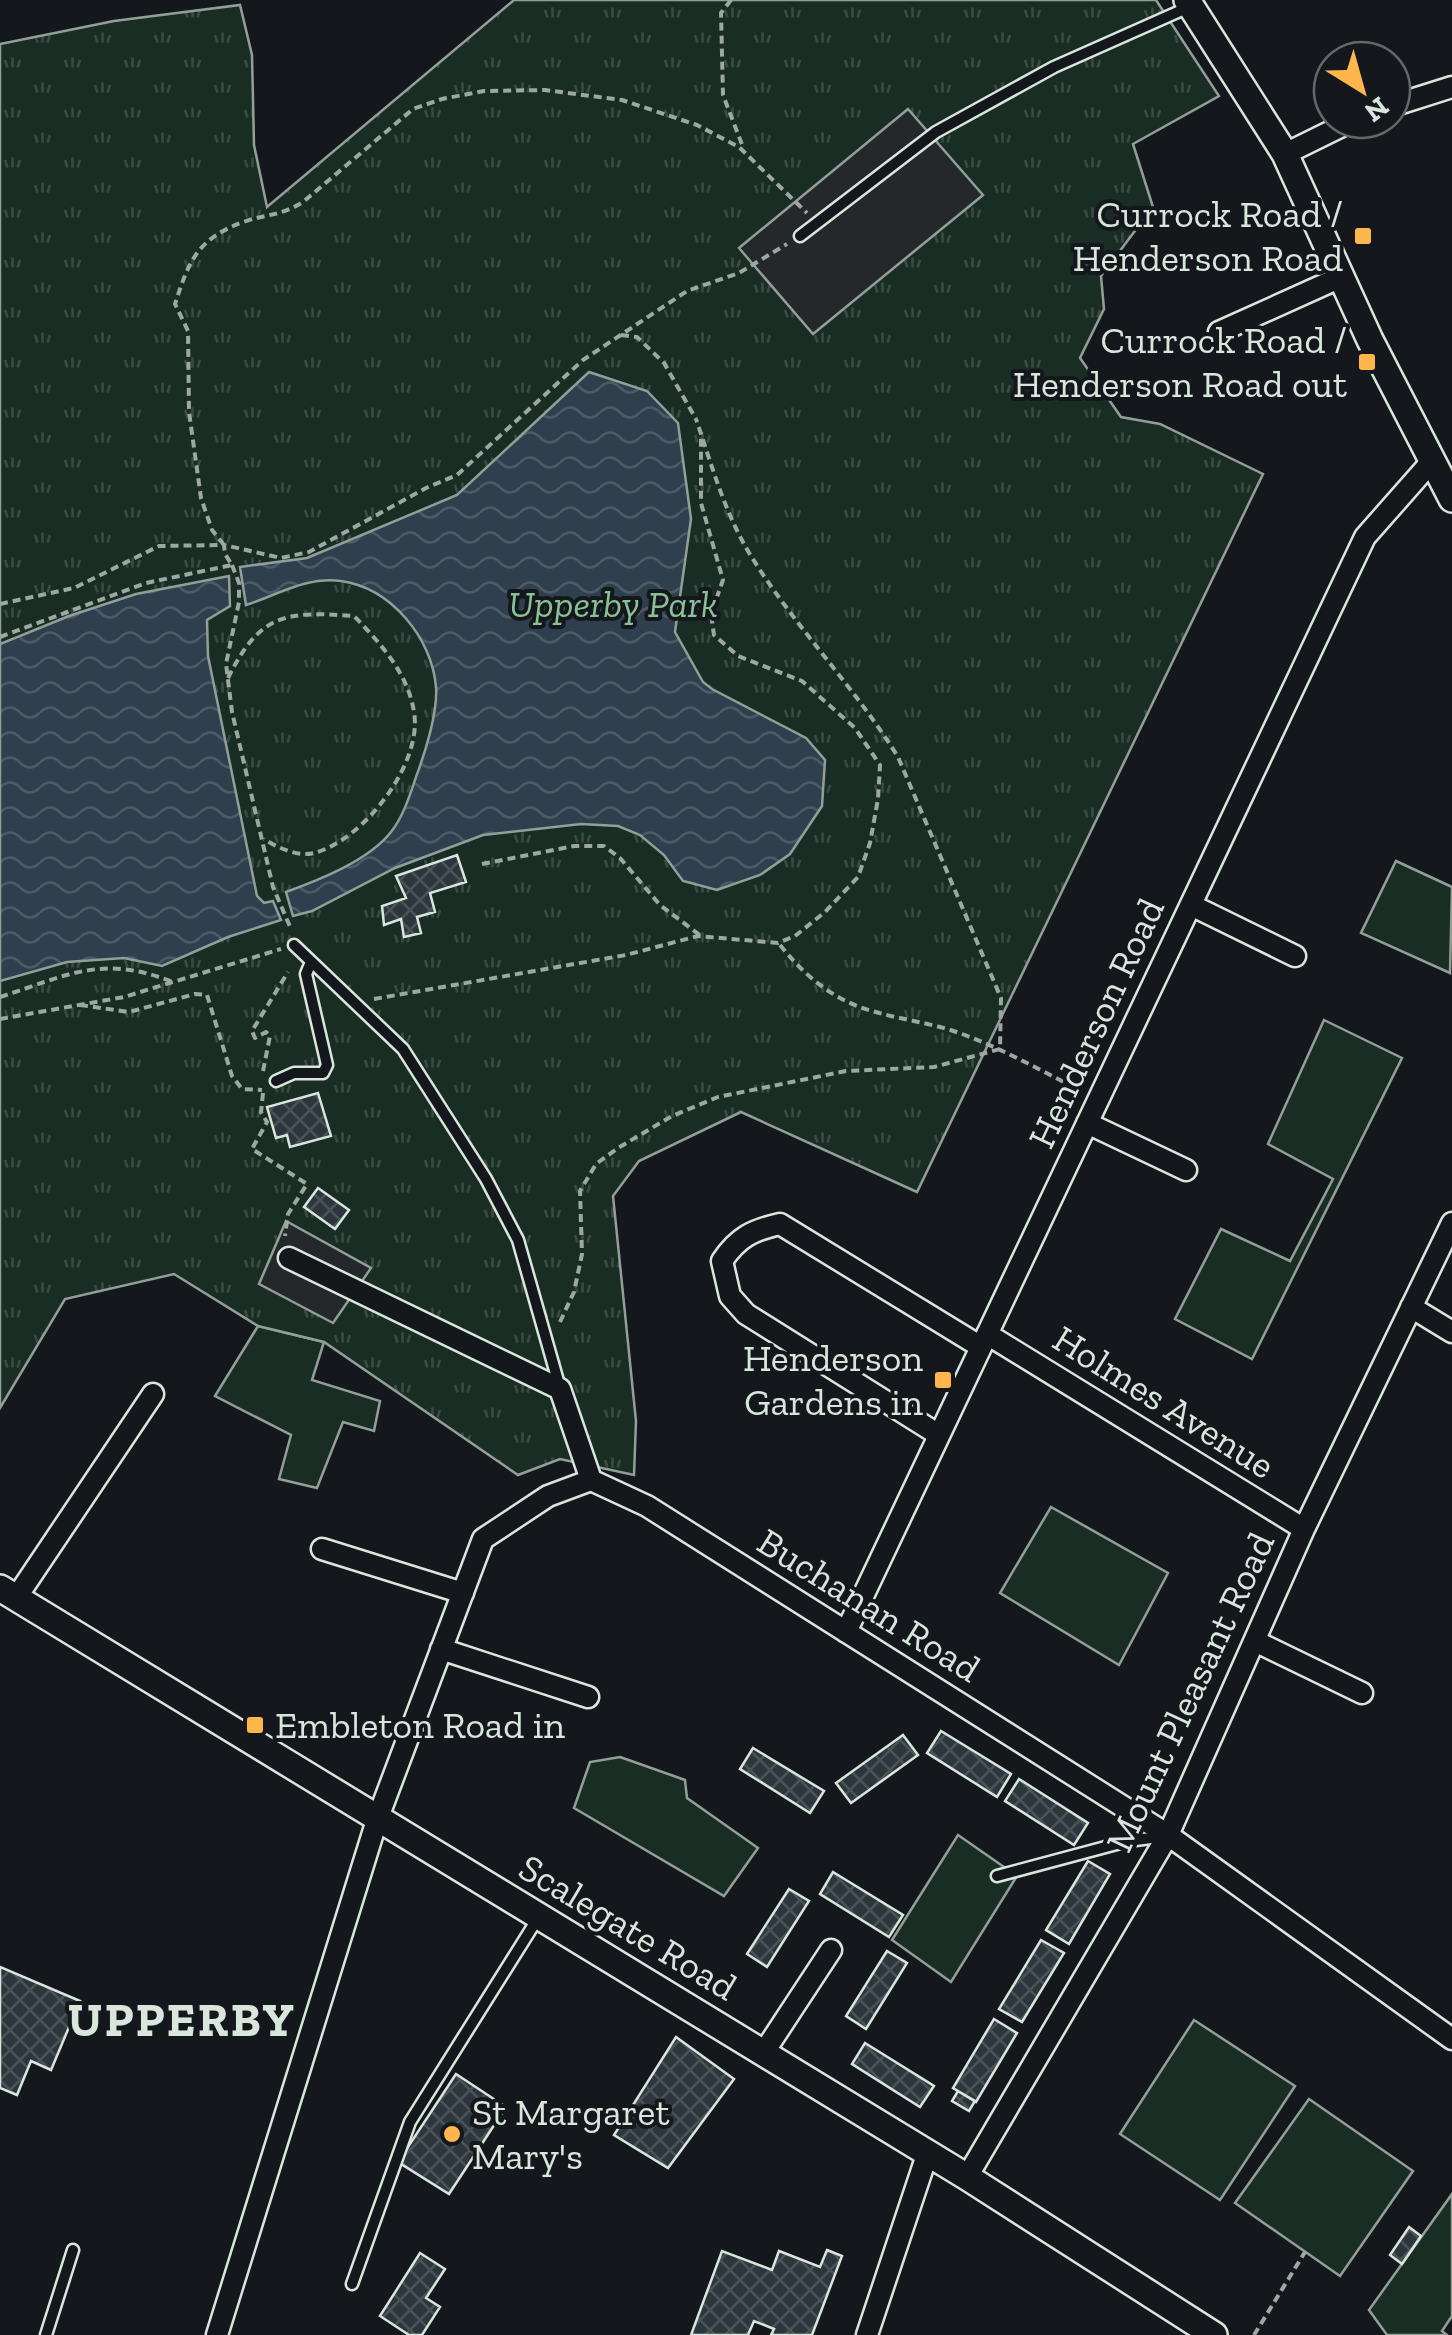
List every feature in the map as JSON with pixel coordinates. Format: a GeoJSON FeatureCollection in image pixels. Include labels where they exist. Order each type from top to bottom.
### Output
{"type":"FeatureCollection","features":[{"type":"Feature","properties":{"kind":"street"},"geometry":{"type":"LineString","coordinates":[[1189,3],[1285,154],[1452,499]]}},
{"type":"Feature","properties":{"kind":"street"},"geometry":{"type":"LineString","coordinates":[[1412,100],[1452,87]]}},
{"type":"Feature","properties":{"kind":"street"},"geometry":{"type":"LineString","coordinates":[[1285,154],[1313,140]]}},
{"type":"Feature","properties":{"kind":"street"},"geometry":{"type":"LineString","coordinates":[[1220,332],[1342,277]]}},
{"type":"Feature","properties":{"kind":"street","name":"Henderson Road"},"geometry":{"type":"LineString","coordinates":[[846,1632],[1365,537],[1432,460]]}},
{"type":"Feature","properties":{"kind":"street"},"geometry":{"type":"LineString","coordinates":[[1191,905],[1295,956]]}},
{"type":"Feature","properties":{"kind":"street"},"geometry":{"type":"LineString","coordinates":[[1088,1122],[1186,1170]]}},
{"type":"Feature","properties":{"kind":"street","name":"Holmes Avenue"},"geometry":{"type":"LineString","coordinates":[[939,1436],[746,1314],[730,1296],[722,1261],[735,1241],[756,1229],[780,1224],[1304,1529]]}},
{"type":"Feature","properties":{"kind":"street","name":"Mount Pleasant Road"},"geometry":{"type":"LineString","coordinates":[[967,2176],[1168,1836],[1304,1529],[1452,1224]]}},
{"type":"Feature","properties":{"kind":"street"},"geometry":{"type":"LineString","coordinates":[[216,2335],[377,1820],[483,1540],[548,1496],[591,1480],[560,1388],[289,1258]]}},
{"type":"Feature","properties":{"kind":"street"},"geometry":{"type":"LineString","coordinates":[[1411,1308],[1452,1332]]}},
{"type":"Feature","properties":{"kind":"street"},"geometry":{"type":"LineString","coordinates":[[8,1593],[153,1394]]}},
{"type":"Feature","properties":{"kind":"street","name":"Buchanan Road"},"geometry":{"type":"LineString","coordinates":[[591,1480],[647,1506],[1168,1836],[1448,2029]]}},
{"type":"Feature","properties":{"kind":"street"},"geometry":{"type":"LineString","coordinates":[[322,1550],[463,1593]]}},
{"type":"Feature","properties":{"kind":"street","name":"Scalegate Road"},"geometry":{"type":"LineString","coordinates":[[8,1593],[967,2176],[1205,2332]]}},
{"type":"Feature","properties":{"kind":"street"},"geometry":{"type":"LineString","coordinates":[[1255,1641],[1362,1693]]}},
{"type":"Feature","properties":{"kind":"street"},"geometry":{"type":"LineString","coordinates":[[442,1649],[588,1697]]}},
{"type":"Feature","properties":{"kind":"street"},"geometry":{"type":"LineString","coordinates":[[764,2052],[830,1950]]}},
{"type":"Feature","properties":{"kind":"street"},"geometry":{"type":"LineString","coordinates":[[866,2335],[928,2152]]}},
{"type":"Feature","properties":{"kind":"lane"},"geometry":{"type":"LineString","coordinates":[[800,236],[936,132],[1054,67],[1189,3]]}},
{"type":"Feature","properties":{"kind":"lane"},"geometry":{"type":"LineString","coordinates":[[294,945],[403,1049],[494,1195],[518,1240],[560,1388]]}},
{"type":"Feature","properties":{"kind":"lane"},"geometry":{"type":"LineString","coordinates":[[276,1081],[294,1073],[323,1073],[327,1065],[306,974],[311,962]]}},
{"type":"Feature","properties":{"kind":"lane"},"geometry":{"type":"LineString","coordinates":[[997,1876],[1128,1841],[1168,1836]]}},
{"type":"Feature","properties":{"kind":"lane"},"geometry":{"type":"LineString","coordinates":[[352,2284],[410,2122],[538,1917]]}},
{"type":"Feature","properties":{"kind":"lane"},"geometry":{"type":"LineString","coordinates":[[46,2335],[74,2250]]}},
{"type":"Feature","properties":{"kind":"path"},"geometry":{"type":"LineString","coordinates":[[732,0],[721,13],[724,95],[744,151]]}},
{"type":"Feature","properties":{"kind":"path"},"geometry":{"type":"LineString","coordinates":[[289,1258],[283,1252],[288,1214],[308,1184],[252,1148],[267,1122],[262,1112],[262,1076],[270,1036],[266,1032],[255,1038],[252,1031],[288,974],[294,945],[288,916],[273,887],[232,712],[229,644],[239,602],[239,583],[224,545],[212,530],[201,498],[188,412],[188,331],[175,304],[190,259],[210,240],[243,222],[284,214],[348,166],[413,109],[442,98],[470,94],[546,90],[622,100],[697,125],[744,151],[817,223]]}},
{"type":"Feature","properties":{"kind":"path"},"geometry":{"type":"LineString","coordinates":[[0,604],[74,588],[160,546],[224,545],[281,558],[309,552],[457,474],[583,360],[687,291],[740,273],[800,236]]}},
{"type":"Feature","properties":{"kind":"path"},"geometry":{"type":"LineString","coordinates":[[621,336],[637,337],[664,363],[696,420],[723,500],[751,556],[808,638],[877,723],[898,757],[1001,998],[1000,1050]]}},
{"type":"Feature","properties":{"kind":"path"},"geometry":{"type":"LineString","coordinates":[[354,1003],[626,955],[701,936],[778,944],[826,912],[858,877],[870,843],[880,765],[854,728],[802,681],[738,656],[714,635],[711,614],[724,580],[701,503],[701,438],[696,420]]}},
{"type":"Feature","properties":{"kind":"path"},"geometry":{"type":"LineString","coordinates":[[0,637],[146,583],[232,566]]}},
{"type":"Feature","properties":{"kind":"path"},"geometry":{"type":"LineString","coordinates":[[228,678],[242,650],[267,624],[308,612],[354,616],[398,666],[414,709],[416,730],[402,773],[356,830],[312,854],[279,848],[261,838]]}},
{"type":"Feature","properties":{"kind":"path"},"geometry":{"type":"LineString","coordinates":[[482,864],[574,846],[604,846],[620,858],[660,905],[701,936]]}},
{"type":"Feature","properties":{"kind":"path"},"geometry":{"type":"LineString","coordinates":[[778,944],[802,972],[826,991],[870,1011],[958,1032],[1098,1100]]}},
{"type":"Feature","properties":{"kind":"path"},"geometry":{"type":"LineString","coordinates":[[0,1019],[124,997],[294,945]]}},
{"type":"Feature","properties":{"kind":"path"},"geometry":{"type":"LineString","coordinates":[[0,997],[93,967],[139,969],[173,982]]}},
{"type":"Feature","properties":{"kind":"path"},"geometry":{"type":"LineString","coordinates":[[80,1005],[130,1012],[195,994],[207,996],[232,1076],[242,1089],[263,1090]]}},
{"type":"Feature","properties":{"kind":"path"},"geometry":{"type":"LineString","coordinates":[[562,1336],[560,1321],[574,1292],[582,1254],[580,1191],[596,1164],[618,1148],[672,1116],[718,1097],[846,1071],[934,1068],[1000,1050]]}},
{"type":"Feature","properties":{"kind":"path"},"geometry":{"type":"LineString","coordinates":[[1254,2335],[1305,2252]]}},
{"type":"Feature","properties":{"kind":"green space","name":"Upperby Park"},"geometry":{"type":"Polygon","coordinates":[[[514,0],[1156,0],[1219,96],[1133,144],[1153,207],[1101,276],[1104,309],[1080,358],[1121,417],[1160,424],[1263,474],[917,1192],[741,1112],[639,1161],[613,1196],[636,1421],[634,1475],[560,1459],[518,1475],[324,1342],[258,1326],[174,1274],[65,1299],[0,1408],[0,44],[114,21],[240,5],[252,55],[254,145],[267,207],[514,0]]]}},
{"type":"Feature","properties":{"kind":"green space"},"geometry":{"type":"Polygon","coordinates":[[[1396,861],[1452,887],[1450,973],[1361,933],[1396,861]]]}},
{"type":"Feature","properties":{"kind":"green space"},"geometry":{"type":"Polygon","coordinates":[[[1324,1020],[1402,1058],[1252,1359],[1175,1319],[1221,1229],[1290,1261],[1333,1179],[1268,1144],[1324,1020]]]}},
{"type":"Feature","properties":{"kind":"green space"},"geometry":{"type":"Polygon","coordinates":[[[258,1326],[324,1342],[312,1380],[380,1401],[374,1431],[343,1422],[317,1488],[279,1479],[291,1435],[215,1396],[258,1326]]]}},
{"type":"Feature","properties":{"kind":"green space"},"geometry":{"type":"Polygon","coordinates":[[[1051,1507],[1168,1573],[1119,1665],[1000,1593],[1051,1507]]]}},
{"type":"Feature","properties":{"kind":"green space"},"geometry":{"type":"Polygon","coordinates":[[[620,1757],[685,1780],[687,1798],[758,1848],[724,1896],[574,1808],[590,1762],[620,1757]]]}},
{"type":"Feature","properties":{"kind":"green space"},"geometry":{"type":"Polygon","coordinates":[[[958,1835],[1017,1876],[951,1982],[892,1940],[958,1835]]]}},
{"type":"Feature","properties":{"kind":"green space"},"geometry":{"type":"Polygon","coordinates":[[[1194,2020],[1295,2086],[1220,2200],[1120,2134],[1194,2020]]]}},
{"type":"Feature","properties":{"kind":"green space"},"geometry":{"type":"Polygon","coordinates":[[[1309,2099],[1413,2171],[1340,2276],[1235,2203],[1309,2099]]]}},
{"type":"Feature","properties":{"kind":"green space"},"geometry":{"type":"Polygon","coordinates":[[[1452,2194],[1452,2316],[1442,2331],[1447,2335],[1387,2335],[1369,2310],[1452,2194]]]}},
{"type":"Feature","properties":{"kind":"shaded area"},"geometry":{"type":"Polygon","coordinates":[[[908,109],[983,195],[813,334],[739,248],[908,109]]]}},
{"type":"Feature","properties":{"kind":"shaded area"},"geometry":{"type":"Polygon","coordinates":[[[286,1221],[371,1268],[333,1323],[259,1284],[286,1221]]]}},
{"type":"Feature","properties":{"kind":"water"},"geometry":{"type":"Polygon","coordinates":[[[589,372],[647,391],[678,423],[691,519],[675,632],[703,682],[806,738],[825,760],[822,806],[790,854],[760,875],[717,890],[683,881],[664,855],[640,835],[618,826],[581,824],[483,835],[395,868],[312,911],[293,916],[286,892],[356,861],[395,826],[427,745],[436,687],[427,651],[417,634],[406,618],[376,594],[341,581],[317,581],[246,605],[240,567],[307,558],[457,495],[589,372]]]}},
{"type":"Feature","properties":{"kind":"water"},"geometry":{"type":"Polygon","coordinates":[[[229,576],[230,606],[207,620],[208,656],[257,896],[264,903],[273,901],[281,920],[228,937],[162,966],[124,958],[67,962],[0,981],[0,644],[136,594],[229,576]]]}},
{"type":"Feature","properties":{"kind":"building"},"geometry":{"type":"Polygon","coordinates":[[[457,855],[466,882],[430,893],[435,912],[417,917],[421,933],[404,937],[401,919],[384,925],[382,906],[406,898],[396,876],[457,855]]]}},
{"type":"Feature","properties":{"kind":"building"},"geometry":{"type":"Polygon","coordinates":[[[318,1093],[331,1136],[290,1147],[287,1135],[276,1138],[267,1107],[318,1093]]]}},
{"type":"Feature","properties":{"kind":"building"},"geometry":{"type":"Polygon","coordinates":[[[318,1188],[349,1210],[335,1229],[304,1207],[318,1188]]]}},
{"type":"Feature","properties":{"kind":"building"},"geometry":{"type":"Polygon","coordinates":[[[941,1731],[1011,1774],[997,1797],[927,1753],[941,1731]]]}},
{"type":"Feature","properties":{"kind":"building"},"geometry":{"type":"Polygon","coordinates":[[[903,1735],[918,1755],[851,1803],[836,1783],[903,1735]]]}},
{"type":"Feature","properties":{"kind":"building"},"geometry":{"type":"Polygon","coordinates":[[[753,1748],[824,1791],[810,1813],[740,1769],[753,1748]]]}},
{"type":"Feature","properties":{"kind":"building"},"geometry":{"type":"Polygon","coordinates":[[[1019,1779],[1088,1823],[1074,1845],[1005,1801],[1019,1779]]]}},
{"type":"Feature","properties":{"kind":"building"},"geometry":{"type":"Polygon","coordinates":[[[1088,1861],[1110,1874],[1069,1944],[1046,1930],[1088,1861]]]}},
{"type":"Feature","properties":{"kind":"building"},"geometry":{"type":"Polygon","coordinates":[[[833,1872],[903,1915],[889,1937],[820,1894],[833,1872]]]}},
{"type":"Feature","properties":{"kind":"building"},"geometry":{"type":"Polygon","coordinates":[[[789,1889],[809,1901],[767,1967],[747,1954],[789,1889]]]}},
{"type":"Feature","properties":{"kind":"building"},"geometry":{"type":"Polygon","coordinates":[[[1041,1940],[1064,1953],[1022,2022],[999,2009],[1041,1940]]]}},
{"type":"Feature","properties":{"kind":"building"},"geometry":{"type":"Polygon","coordinates":[[[887,1951],[907,1963],[866,2029],[846,2016],[887,1951]]]}},
{"type":"Feature","properties":{"kind":"building"},"geometry":{"type":"Polygon","coordinates":[[[0,1967],[80,2001],[51,2070],[31,2061],[17,2095],[0,2088],[0,1967]]]}},
{"type":"Feature","properties":{"kind":"building"},"geometry":{"type":"Polygon","coordinates":[[[994,2019],[1017,2033],[976,2102],[953,2088],[994,2019]]]}},
{"type":"Feature","properties":{"kind":"building"},"geometry":{"type":"Polygon","coordinates":[[[676,2037],[734,2079],[668,2168],[614,2135],[676,2037]]]}},
{"type":"Feature","properties":{"kind":"building"},"geometry":{"type":"Polygon","coordinates":[[[865,2043],[934,2086],[920,2107],[852,2064],[865,2043]]]}},
{"type":"Feature","properties":{"kind":"building","name":"St Margaret Mary's"},"geometry":{"type":"Polygon","coordinates":[[[456,2074],[506,2107],[449,2194],[398,2162],[456,2074]]]}},
{"type":"Feature","properties":{"kind":"building"},"geometry":{"type":"Polygon","coordinates":[[[958,2091],[975,2101],[969,2111],[952,2101],[958,2091]]]}},
{"type":"Feature","properties":{"kind":"building"},"geometry":{"type":"Polygon","coordinates":[[[1409,2227],[1421,2236],[1402,2264],[1390,2255],[1409,2227]]]}},
{"type":"Feature","properties":{"kind":"building"},"geometry":{"type":"Polygon","coordinates":[[[827,2250],[842,2256],[812,2335],[771,2335],[774,2329],[754,2321],[748,2335],[691,2335],[722,2251],[772,2270],[779,2251],[820,2267],[827,2250]]]}},
{"type":"Feature","properties":{"kind":"building"},"geometry":{"type":"Polygon","coordinates":[[[420,2253],[445,2269],[426,2298],[440,2307],[422,2335],[409,2335],[380,2316],[420,2253]]]}},
{"type":"Feature","properties":{"kind":"place","name":"Currock Road / Henderson Road"},"geometry":{"type":"Point","coordinates":[1363,236]}},
{"type":"Feature","properties":{"kind":"place","name":"Currock Road / Henderson Road out"},"geometry":{"type":"Point","coordinates":[1367,362]}},
{"type":"Feature","properties":{"kind":"place","name":"Henderson Gardens in"},"geometry":{"type":"Point","coordinates":[943,1380]}},
{"type":"Feature","properties":{"kind":"place","name":"Embleton Road in"},"geometry":{"type":"Point","coordinates":[255,1725]}},
{"type":"Feature","properties":{"kind":"place","name":"St Margaret Mary's"},"geometry":{"type":"Point","coordinates":[452,2134]}},
{"type":"Feature","properties":{"kind":"district","name":"UPPERBY"},"geometry":{"type":"Point","coordinates":[182,2019]}}]}
